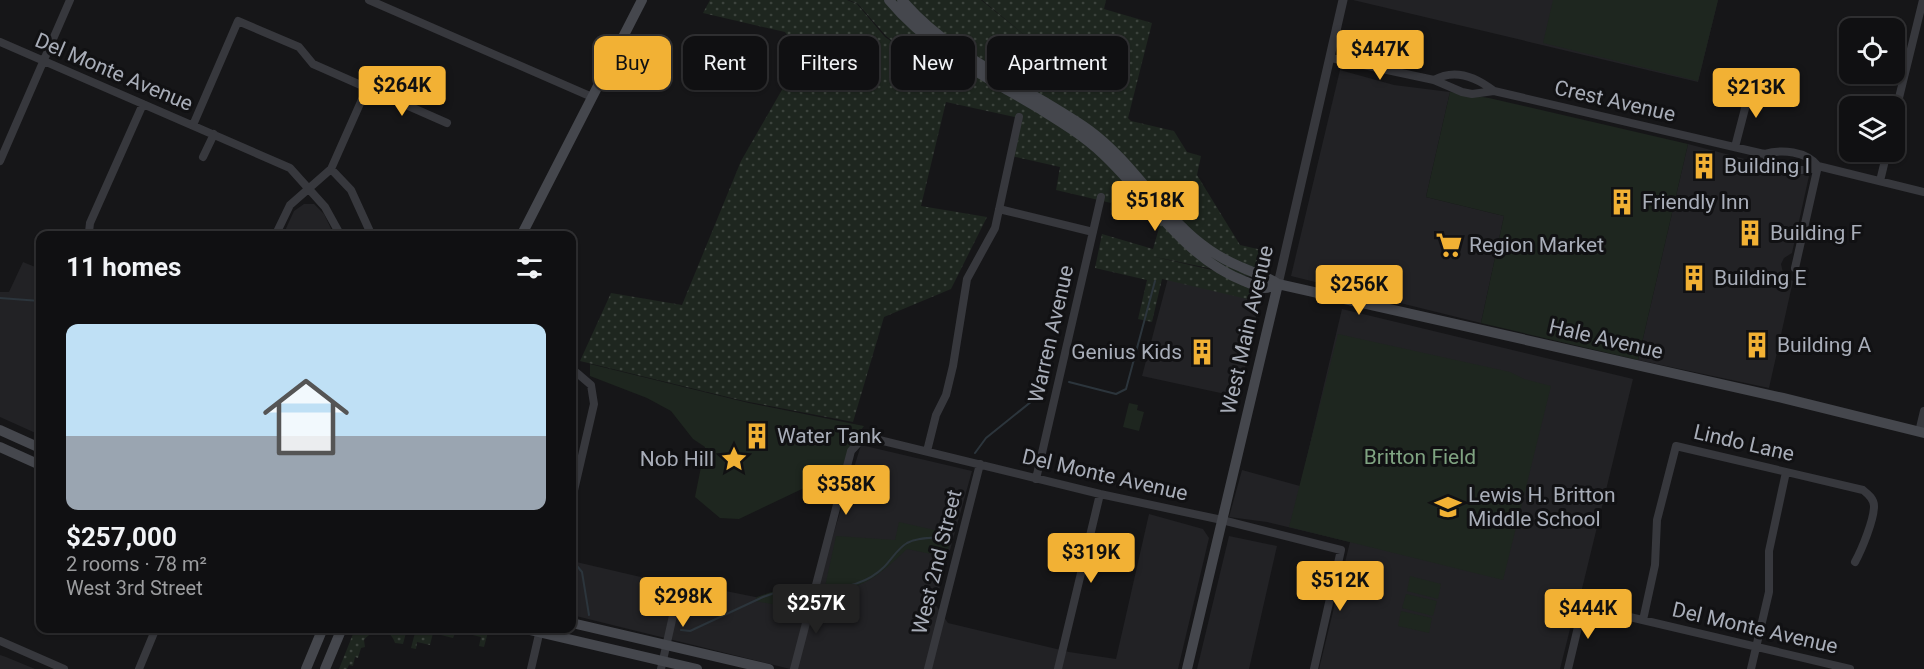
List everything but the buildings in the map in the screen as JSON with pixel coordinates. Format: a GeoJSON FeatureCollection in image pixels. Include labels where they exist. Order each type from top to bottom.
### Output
{"type":"FeatureCollection","features":[{"type":"Feature","properties":{"kind":"main road"},"geometry":{"type":"LineString","coordinates":[[524,231],[642,0]]}},
{"type":"Feature","properties":{"kind":"main road","name":"Hale Avenue"},"geometry":{"type":"LineString","coordinates":[[889,0],[901,14],[937,45],[1056,119],[1102,153],[1195,252],[1230,275],[1247,282],[1266,288],[1278,284]]}},
{"type":"Feature","properties":{"kind":"main road","name":"Hale Avenue"},"geometry":{"type":"LineString","coordinates":[[902,0],[942,39],[1091,132],[1121,160],[1179,224],[1202,244],[1230,262],[1268,277],[1278,284],[1783,398],[1922,432]]}},
{"type":"Feature","properties":{"kind":"main road","name":"West Main Avenue"},"geometry":{"type":"LineString","coordinates":[[1187,669],[1278,284]]}},
{"type":"Feature","properties":{"kind":"main road"},"geometry":{"type":"LineString","coordinates":[[0,430],[36,446]]}},
{"type":"Feature","properties":{"kind":"main road"},"geometry":{"type":"LineString","coordinates":[[0,447],[36,463]]}},
{"type":"Feature","properties":{"kind":"main road"},"geometry":{"type":"LineString","coordinates":[[576,624],[769,669]]}},
{"type":"Feature","properties":{"kind":"main road"},"geometry":{"type":"LineString","coordinates":[[306,669],[320,633]]}},
{"type":"Feature","properties":{"kind":"main road"},"geometry":{"type":"LineString","coordinates":[[325,669],[340,633]]}},
{"type":"Feature","properties":{"kind":"main road"},"geometry":{"type":"LineString","coordinates":[[547,633],[661,665],[697,669]]}},
{"type":"Feature","properties":{"kind":"street"},"geometry":{"type":"LineString","coordinates":[[0,161],[70,0]]}},
{"type":"Feature","properties":{"kind":"street"},"geometry":{"type":"LineString","coordinates":[[369,0],[592,97]]}},
{"type":"Feature","properties":{"kind":"street","name":"West Main Avenue"},"geometry":{"type":"LineString","coordinates":[[1278,284],[1344,0]]}},
{"type":"Feature","properties":{"kind":"street"},"geometry":{"type":"LineString","coordinates":[[1899,96],[1923,0]]}},
{"type":"Feature","properties":{"kind":"street"},"geometry":{"type":"LineString","coordinates":[[193,125],[238,21],[299,48],[313,64],[447,123]]}},
{"type":"Feature","properties":{"kind":"street","name":"Del Monte Avenue"},"geometry":{"type":"LineString","coordinates":[[0,42],[290,168],[310,188],[338,231]]}},
{"type":"Feature","properties":{"kind":"street","name":"Crest Avenue"},"geometry":{"type":"LineString","coordinates":[[1331,57],[1434,80],[1455,90],[1472,94],[1494,91],[1764,154],[1780,151],[1793,153],[1815,162],[1818,166],[1924,192]]}},
{"type":"Feature","properties":{"kind":"street","name":"Crest Avenue"},"geometry":{"type":"LineString","coordinates":[[1434,80],[1444,75],[1467,76],[1478,80],[1494,91]]}},
{"type":"Feature","properties":{"kind":"street"},"geometry":{"type":"LineString","coordinates":[[1735,147],[1748,97],[1758,82]]}},
{"type":"Feature","properties":{"kind":"street"},"geometry":{"type":"LineString","coordinates":[[277,231],[285,210],[331,169],[367,88]]}},
{"type":"Feature","properties":{"kind":"street"},"geometry":{"type":"LineString","coordinates":[[89,231],[90,223],[143,104]]}},
{"type":"Feature","properties":{"kind":"street"},"geometry":{"type":"LineString","coordinates":[[927,451],[936,415],[946,395],[953,366],[967,279],[995,228],[1019,117]]}},
{"type":"Feature","properties":{"kind":"street"},"geometry":{"type":"LineString","coordinates":[[203,157],[214,134]]}},
{"type":"Feature","properties":{"kind":"street","name":"Crest Avenue"},"geometry":{"type":"LineString","coordinates":[[1764,154],[1769,159],[1793,170],[1812,169],[1818,166]]}},
{"type":"Feature","properties":{"kind":"street"},"geometry":{"type":"LineString","coordinates":[[1880,181],[1885,162]]}},
{"type":"Feature","properties":{"kind":"street"},"geometry":{"type":"LineString","coordinates":[[1795,268],[1818,166]]}},
{"type":"Feature","properties":{"kind":"street"},"geometry":{"type":"LineString","coordinates":[[331,169],[344,180],[351,190],[370,231]]}},
{"type":"Feature","properties":{"kind":"street","name":"Warren Avenue"},"geometry":{"type":"LineString","coordinates":[[1036,478],[1101,197]]}},
{"type":"Feature","properties":{"kind":"street"},"geometry":{"type":"LineString","coordinates":[[999,209],[1093,232]]}},
{"type":"Feature","properties":{"kind":"street"},"geometry":{"type":"LineString","coordinates":[[576,374],[591,385],[594,404],[576,483]]}},
{"type":"Feature","properties":{"kind":"street"},"geometry":{"type":"LineString","coordinates":[[1922,432],[1924,411]]}},
{"type":"Feature","properties":{"kind":"street","name":"Del Monte Avenue"},"geometry":{"type":"LineString","coordinates":[[795,669],[850,451],[860,441],[871,438],[1341,550],[1314,669]]}},
{"type":"Feature","properties":{"kind":"street","name":"Lindo Lane"},"geometry":{"type":"LineString","coordinates":[[1643,620],[1655,565],[1657,520],[1676,446],[1863,490],[1870,496],[1874,505],[1864,545],[1855,562]]}},
{"type":"Feature","properties":{"kind":"street","name":"West 2nd Street"},"geometry":{"type":"LineString","coordinates":[[928,669],[980,464]]}},
{"type":"Feature","properties":{"kind":"street"},"geometry":{"type":"LineString","coordinates":[[1751,669],[1769,592],[1768,552],[1786,472]]}},
{"type":"Feature","properties":{"kind":"street"},"geometry":{"type":"LineString","coordinates":[[1058,669],[1100,494]]}},
{"type":"Feature","properties":{"kind":"street"},"geometry":{"type":"LineString","coordinates":[[661,665],[679,589]]}},
{"type":"Feature","properties":{"kind":"street","name":"Del Monte Avenue"},"geometry":{"type":"LineString","coordinates":[[1568,669],[1583,606],[1850,669]]}},
{"type":"Feature","properties":{"kind":"street"},"geometry":{"type":"LineString","coordinates":[[139,669],[154,633]]}},
{"type":"Feature","properties":{"kind":"street"},"geometry":{"type":"LineString","coordinates":[[531,669],[540,633]]}},
{"type":"Feature","properties":{"kind":"street"},"geometry":{"type":"LineString","coordinates":[[0,640],[64,669]]}},
{"type":"Feature","properties":{"kind":"shaded area"},"geometry":{"type":"Polygon","coordinates":[[[1353,0],[1718,0],[1698,82],[1353,0]]]}},
{"type":"Feature","properties":{"kind":"shaded area"},"geometry":{"type":"Polygon","coordinates":[[[1340,70],[1394,85],[1450,92],[1426,197],[1504,216],[1481,323],[1291,276],[1340,70]]]}},
{"type":"Feature","properties":{"kind":"shaded area"},"geometry":{"type":"Polygon","coordinates":[[[1688,144],[1809,176],[1792,253],[1784,258],[1781,264],[1784,277],[1793,281],[1769,388],[1638,360],[1688,144]]]}},
{"type":"Feature","properties":{"kind":"shaded area"},"geometry":{"type":"Polygon","coordinates":[[[304,204],[314,204],[324,214],[332,231],[285,231],[294,211],[304,204]]]}},
{"type":"Feature","properties":{"kind":"shaded area"},"geometry":{"type":"Polygon","coordinates":[[[23,262],[36,267],[36,433],[0,417],[0,292],[9,292],[23,262]]]}},
{"type":"Feature","properties":{"kind":"shaded area"},"geometry":{"type":"Polygon","coordinates":[[[1172,263],[1263,283],[1239,397],[1142,376],[1172,263]]]}},
{"type":"Feature","properties":{"kind":"shaded area","name":"Lewis H. Britton Middle School"},"geometry":{"type":"Polygon","coordinates":[[[1342,309],[1633,379],[1580,597],[1578,597],[1560,669],[1319,669],[1350,542],[1267,522],[1229,517],[1242,470],[1300,486],[1342,309]]]}},
{"type":"Feature","properties":{"kind":"shaded area"},"geometry":{"type":"Polygon","coordinates":[[[861,445],[972,471],[935,604],[948,623],[1069,652],[1116,659],[1149,514],[1203,529],[1209,538],[1178,669],[790,669],[576,616],[576,562],[675,585],[681,582],[800,606],[819,580],[861,445]]]}},
{"type":"Feature","properties":{"kind":"shaded area"},"geometry":{"type":"Polygon","coordinates":[[[1229,536],[1277,546],[1249,669],[1197,669],[1229,536]]]}},
{"type":"Feature","properties":{"kind":"shaded area"},"geometry":{"type":"Polygon","coordinates":[[[0,655],[6,657],[35,669],[0,669],[0,655]]]}},
{"type":"Feature","properties":{"kind":"green space"},"geometry":{"type":"Polygon","coordinates":[[[710,0],[847,0],[857,4],[891,41],[891,90],[975,90],[975,36],[891,36],[891,40],[858,4],[849,0],[981,0],[1026,36],[987,36],[987,90],[1128,90],[1128,36],[1026,36],[982,0],[1106,0],[1104,9],[1152,23],[1128,118],[1131,121],[1174,131],[1187,152],[1201,156],[1197,175],[1240,245],[1271,252],[1265,280],[1151,256],[1264,282],[1260,302],[1162,279],[1152,322],[1138,319],[1147,280],[1095,268],[1102,234],[1153,249],[1159,228],[1150,219],[1110,210],[1111,203],[1056,190],[1060,167],[1011,156],[1019,118],[946,102],[921,206],[987,217],[951,289],[884,317],[853,422],[744,401],[580,361],[611,293],[682,305],[741,161],[782,90],[879,90],[879,36],[788,36],[785,32],[703,13],[710,0]]]}},
{"type":"Feature","properties":{"kind":"green space"},"geometry":{"type":"Polygon","coordinates":[[[1553,0],[1718,0],[1698,81],[1543,43],[1553,0]]]}},
{"type":"Feature","properties":{"kind":"green space"},"geometry":{"type":"Polygon","coordinates":[[[1450,92],[1489,98],[1688,144],[1638,360],[1481,323],[1504,216],[1426,197],[1450,92]]]}},
{"type":"Feature","properties":{"kind":"green space","name":"Britton Field"},"geometry":{"type":"Polygon","coordinates":[[[1338,334],[1510,372],[1524,379],[1551,386],[1503,580],[1289,527],[1338,334]]]}},
{"type":"Feature","properties":{"kind":"green space"},"geometry":{"type":"Polygon","coordinates":[[[590,364],[749,403],[864,426],[851,445],[842,470],[739,519],[720,518],[695,497],[705,447],[693,439],[671,411],[647,398],[590,376],[590,364]]]}},
{"type":"Feature","properties":{"kind":"green space"},"geometry":{"type":"Polygon","coordinates":[[[1129,403],[1138,405],[1137,410],[1144,412],[1139,431],[1123,427],[1129,403]]]}},
{"type":"Feature","properties":{"kind":"green space"},"geometry":{"type":"Polygon","coordinates":[[[899,522],[952,534],[946,557],[907,549],[879,573],[861,584],[850,588],[824,591],[836,536],[895,540],[899,522]]]}},
{"type":"Feature","properties":{"kind":"green space"},"geometry":{"type":"Polygon","coordinates":[[[1410,576],[1441,584],[1438,599],[1407,591],[1410,576]]]}},
{"type":"Feature","properties":{"kind":"green space"},"geometry":{"type":"Polygon","coordinates":[[[808,585],[803,610],[755,601],[757,597],[786,587],[808,585]]]}},
{"type":"Feature","properties":{"kind":"green space"},"geometry":{"type":"Polygon","coordinates":[[[1406,594],[1437,601],[1433,616],[1402,608],[1406,594]]]}},
{"type":"Feature","properties":{"kind":"green space"},"geometry":{"type":"Polygon","coordinates":[[[1401,611],[1432,618],[1429,633],[1398,626],[1401,611]]]}},
{"type":"Feature","properties":{"kind":"green space"},"geometry":{"type":"Polygon","coordinates":[[[353,633],[372,633],[364,640],[365,647],[361,648],[358,658],[355,657],[353,666],[349,665],[347,669],[339,669],[353,633]]]}},
{"type":"Feature","properties":{"kind":"green space"},"geometry":{"type":"Polygon","coordinates":[[[406,633],[403,644],[395,643],[389,634],[406,633]]]}},
{"type":"Feature","properties":{"kind":"green space"},"geometry":{"type":"Polygon","coordinates":[[[415,633],[433,633],[430,645],[417,642],[416,649],[411,648],[415,633]]]}},
{"type":"Feature","properties":{"kind":"green space"},"geometry":{"type":"Polygon","coordinates":[[[433,633],[455,633],[453,638],[433,633]]]}},
{"type":"Feature","properties":{"kind":"green space"},"geometry":{"type":"Polygon","coordinates":[[[464,633],[488,633],[484,647],[479,646],[481,637],[464,633]]]}},
{"type":"Feature","properties":{"kind":"waterway"},"geometry":{"type":"LineString","coordinates":[[1069,382],[1116,394],[1126,389],[1155,281]]}},
{"type":"Feature","properties":{"kind":"waterway"},"geometry":{"type":"LineString","coordinates":[[0,298],[36,301]]}},
{"type":"Feature","properties":{"kind":"waterway"},"geometry":{"type":"LineString","coordinates":[[975,453],[986,438],[1047,389]]}},
{"type":"Feature","properties":{"kind":"waterway"},"geometry":{"type":"LineString","coordinates":[[818,589],[845,587],[870,578],[907,543],[920,539],[944,537]]}},
{"type":"Feature","properties":{"kind":"waterway"},"geometry":{"type":"LineString","coordinates":[[576,565],[582,572],[589,615]]}},
{"type":"Feature","properties":{"kind":"waterway"},"geometry":{"type":"LineString","coordinates":[[681,630],[690,631],[763,597],[786,589],[812,589]]}},
{"type":"Feature","properties":{"kind":"place","name":"Building I"},"geometry":{"type":"Point","coordinates":[1704,166]}},
{"type":"Feature","properties":{"kind":"place","name":"Friendly Inn"},"geometry":{"type":"Point","coordinates":[1622,202]}},
{"type":"Feature","properties":{"kind":"place","name":"Building F"},"geometry":{"type":"Point","coordinates":[1750,233]}},
{"type":"Feature","properties":{"kind":"place","name":"Region Market"},"geometry":{"type":"Point","coordinates":[1449,245]}},
{"type":"Feature","properties":{"kind":"place","name":"Building E"},"geometry":{"type":"Point","coordinates":[1694,278]}},
{"type":"Feature","properties":{"kind":"place","name":"Building A"},"geometry":{"type":"Point","coordinates":[1757,345]}},
{"type":"Feature","properties":{"kind":"place","name":"Genius Kids"},"geometry":{"type":"Point","coordinates":[1202,352]}},
{"type":"Feature","properties":{"kind":"place","name":"Water Tank"},"geometry":{"type":"Point","coordinates":[757,436]}},
{"type":"Feature","properties":{"kind":"place","name":"Nob Hill"},"geometry":{"type":"Point","coordinates":[734,459]}},
{"type":"Feature","properties":{"kind":"place","name":"Lewis H. Britton Middle School"},"geometry":{"type":"Point","coordinates":[1448,507]}}]}
